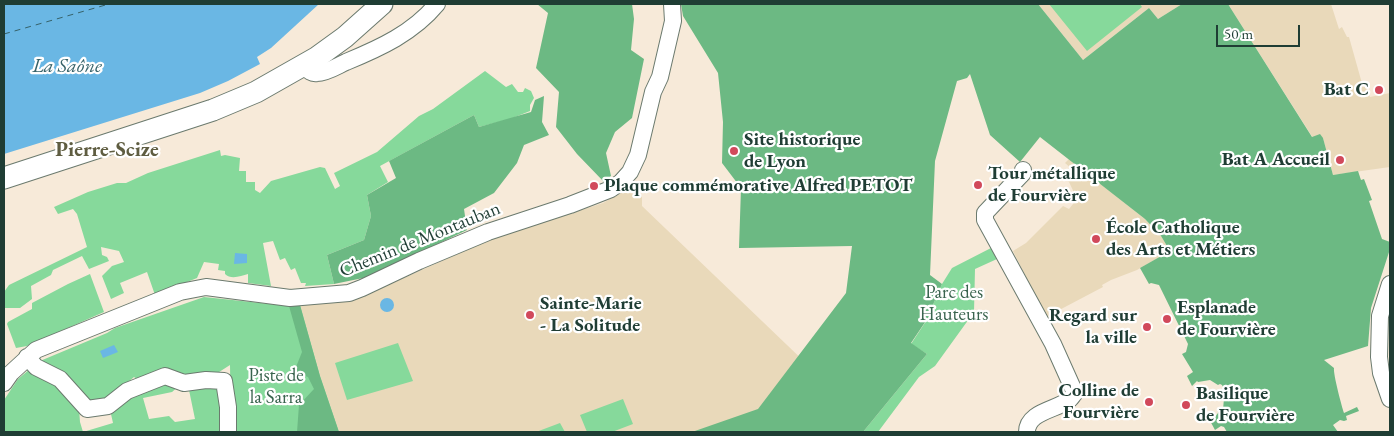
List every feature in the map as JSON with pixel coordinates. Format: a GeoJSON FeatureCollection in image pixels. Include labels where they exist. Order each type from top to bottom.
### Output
{"type":"FeatureCollection","features":[{"type":"Feature","properties":{"kind":"main road"},"geometry":{"type":"LineString","coordinates":[[4,178],[213,110],[256,92],[304,66],[345,37],[382,4]]}},
{"type":"Feature","properties":{"kind":"street"},"geometry":{"type":"LineString","coordinates":[[304,66],[310,72],[317,73],[329,70],[392,42],[419,23],[437,4]]}},
{"type":"Feature","properties":{"kind":"street","name":"Chemin de Montauban"},"geometry":{"type":"LineString","coordinates":[[4,383],[26,358],[36,350],[180,292],[196,288],[216,288],[290,298],[349,293],[488,232],[570,205],[611,189],[630,172],[638,154],[652,92],[660,77],[674,21],[672,4]]}},
{"type":"Feature","properties":{"kind":"street"},"geometry":{"type":"LineString","coordinates":[[1023,170],[1023,173],[985,213],[986,220],[1038,314],[1075,392],[1070,400],[1034,417],[1027,427],[1027,432]]}},
{"type":"Feature","properties":{"kind":"street"},"geometry":{"type":"LineString","coordinates":[[1390,284],[1380,316],[1379,357],[1381,372],[1390,399]]}},
{"type":"Feature","properties":{"kind":"street"},"geometry":{"type":"LineString","coordinates":[[26,358],[36,367],[60,379],[86,409],[108,406],[127,391],[165,376],[184,383],[206,380],[224,381],[228,407],[228,432]]}},
{"type":"Feature","properties":{"kind":"shaded area"},"geometry":{"type":"Polygon","coordinates":[[[1038,4],[1182,4],[1158,19],[1149,8],[1083,60],[1038,4]]]}},
{"type":"Feature","properties":{"kind":"shaded area"},"geometry":{"type":"Polygon","coordinates":[[[1228,4],[1331,4],[1339,29],[1342,27],[1347,37],[1349,37],[1363,87],[1367,87],[1370,97],[1390,93],[1390,167],[1333,175],[1323,138],[1313,138],[1228,4]]]}},
{"type":"Feature","properties":{"kind":"shaded area","name":"École Catholique des Arts et Métiers"},"geometry":{"type":"Polygon","coordinates":[[[1069,159],[1145,219],[1161,236],[1170,251],[1137,270],[1111,280],[1102,285],[1103,287],[1046,317],[1013,251],[1026,243],[1063,206],[1069,209],[1077,199],[1069,182],[1060,173],[1072,169],[1065,163],[1069,159]]]}},
{"type":"Feature","properties":{"kind":"shaded area","name":"Sainte-Marie - La Solitude"},"geometry":{"type":"Polygon","coordinates":[[[622,192],[642,195],[642,206],[811,368],[783,432],[339,432],[320,376],[300,305],[352,301],[489,240],[603,203],[622,192]]]}},
{"type":"Feature","properties":{"kind":"green space"},"geometry":{"type":"Polygon","coordinates":[[[537,4],[632,4],[634,19],[631,50],[644,59],[632,118],[615,132],[606,153],[611,176],[604,182],[577,154],[556,127],[559,92],[536,68],[548,13],[537,4]]]}},
{"type":"Feature","properties":{"kind":"green space"},"geometry":{"type":"Polygon","coordinates":[[[681,4],[1038,4],[1083,60],[1149,8],[1158,19],[1182,4],[1228,4],[1312,137],[1320,134],[1323,138],[1333,175],[1358,171],[1361,180],[1364,179],[1372,200],[1369,201],[1382,239],[1390,242],[1390,249],[1371,308],[1368,346],[1324,360],[1334,368],[1344,413],[1357,407],[1359,411],[1346,416],[1347,420],[1340,420],[1333,425],[1338,432],[1227,432],[1221,426],[1215,430],[1208,417],[1215,417],[1221,409],[1223,410],[1224,398],[1227,395],[1222,385],[1218,385],[1210,380],[1197,381],[1192,386],[1187,376],[1193,372],[1182,354],[1186,352],[1188,344],[1159,285],[1149,284],[1140,268],[1170,251],[1161,236],[1145,219],[1040,137],[1020,162],[990,135],[970,74],[967,78],[957,81],[935,161],[930,275],[942,284],[932,307],[934,309],[911,343],[927,354],[863,432],[692,432],[758,409],[846,293],[852,246],[739,248],[741,188],[722,163],[723,122],[718,73],[683,16],[681,4]]]}},
{"type":"Feature","properties":{"kind":"green space"},"geometry":{"type":"Polygon","coordinates":[[[1049,4],[1140,4],[1142,7],[1087,51],[1049,4]]]}},
{"type":"Feature","properties":{"kind":"green space"},"geometry":{"type":"Polygon","coordinates":[[[485,71],[506,87],[512,84],[518,92],[523,92],[525,88],[531,91],[534,98],[530,105],[530,111],[510,119],[479,127],[474,115],[380,166],[388,182],[367,195],[371,216],[364,240],[327,255],[334,284],[305,286],[306,283],[301,283],[295,268],[291,270],[285,258],[280,260],[273,241],[263,243],[271,286],[248,283],[248,274],[236,277],[227,276],[225,271],[218,270],[219,264],[204,262],[197,278],[155,295],[147,272],[120,283],[124,293],[111,299],[102,276],[112,266],[124,262],[119,251],[101,247],[102,255],[107,257],[109,261],[89,269],[82,256],[53,270],[51,275],[31,286],[32,299],[20,308],[4,308],[4,292],[9,285],[87,247],[77,214],[73,209],[58,214],[54,207],[88,192],[117,183],[126,183],[148,173],[220,150],[221,156],[240,158],[239,171],[246,171],[246,182],[255,182],[255,190],[260,193],[271,181],[320,167],[325,168],[335,189],[340,186],[334,173],[377,152],[419,116],[433,109],[485,71]]]}},
{"type":"Feature","properties":{"kind":"green space"},"geometry":{"type":"Polygon","coordinates":[[[544,96],[542,122],[549,135],[524,145],[517,163],[494,193],[464,209],[467,230],[368,277],[334,284],[327,255],[364,240],[371,216],[367,195],[396,178],[389,161],[474,115],[479,127],[531,112],[535,100],[544,96]]]}},
{"type":"Feature","properties":{"kind":"green space","name":"Parc des Hauteurs"},"geometry":{"type":"Polygon","coordinates":[[[991,248],[997,259],[975,269],[974,312],[935,366],[919,377],[878,432],[863,432],[927,354],[911,344],[934,309],[932,307],[942,284],[952,268],[991,248]]]}},
{"type":"Feature","properties":{"kind":"green space"},"geometry":{"type":"Polygon","coordinates":[[[90,274],[104,312],[27,346],[16,348],[7,324],[8,322],[32,309],[32,303],[90,274]]]}},
{"type":"Feature","properties":{"kind":"green space","name":"Piste de la Sarra"},"geometry":{"type":"Polygon","coordinates":[[[204,297],[289,306],[300,305],[320,376],[339,432],[231,432],[230,365],[216,374],[140,381],[134,377],[108,397],[88,403],[40,361],[115,328],[204,297]]]}},
{"type":"Feature","properties":{"kind":"green space"},"geometry":{"type":"Polygon","coordinates":[[[300,305],[320,376],[339,432],[297,432],[299,405],[314,389],[308,377],[294,372],[302,352],[289,306],[300,305]]]}},
{"type":"Feature","properties":{"kind":"green space"},"geometry":{"type":"Polygon","coordinates":[[[398,343],[413,381],[347,400],[335,363],[398,343]]]}},
{"type":"Feature","properties":{"kind":"green space"},"geometry":{"type":"Polygon","coordinates":[[[30,369],[52,381],[79,409],[83,432],[4,432],[4,400],[18,379],[30,369]]]}},
{"type":"Feature","properties":{"kind":"green space"},"geometry":{"type":"Polygon","coordinates":[[[165,380],[179,386],[172,392],[143,398],[149,419],[169,416],[175,422],[195,419],[189,390],[222,383],[224,432],[83,432],[113,423],[111,414],[133,393],[165,380]]]}},
{"type":"Feature","properties":{"kind":"green space"},"geometry":{"type":"Polygon","coordinates":[[[623,399],[633,424],[612,432],[587,432],[580,415],[623,399]]]}},
{"type":"Feature","properties":{"kind":"green space"},"geometry":{"type":"Polygon","coordinates":[[[560,423],[565,432],[536,432],[560,423]]]}},
{"type":"Feature","properties":{"kind":"water","name":"La Saône"},"geometry":{"type":"Polygon","coordinates":[[[4,4],[319,4],[271,48],[257,57],[260,64],[228,81],[200,93],[4,154],[4,4]]]}},
{"type":"Feature","properties":{"kind":"water"},"geometry":{"type":"Polygon","coordinates":[[[235,253],[247,254],[247,263],[234,264],[235,253]]]}},
{"type":"Feature","properties":{"kind":"water"},"geometry":{"type":"Polygon","coordinates":[[[387,298],[392,300],[394,305],[392,310],[387,312],[382,310],[380,305],[382,300],[387,298]]]}},
{"type":"Feature","properties":{"kind":"water"},"geometry":{"type":"Polygon","coordinates":[[[114,345],[118,352],[103,358],[100,351],[114,345]]]}},
{"type":"Feature","properties":{"kind":"ferry route"},"geometry":{"type":"LineString","coordinates":[[4,34],[109,4]]}},
{"type":"Feature","properties":{"kind":"place","name":"Bat C"},"geometry":{"type":"Point","coordinates":[1379,90]}},
{"type":"Feature","properties":{"kind":"place","name":"Site historique de Lyon"},"geometry":{"type":"Point","coordinates":[734,151]}},
{"type":"Feature","properties":{"kind":"place","name":"Bat A Accueil"},"geometry":{"type":"Point","coordinates":[1340,160]}},
{"type":"Feature","properties":{"kind":"place","name":"Tour métallique de Fourvière"},"geometry":{"type":"Point","coordinates":[978,185]}},
{"type":"Feature","properties":{"kind":"place","name":"Plaque commémorative Alfred PETOT"},"geometry":{"type":"Point","coordinates":[594,186]}},
{"type":"Feature","properties":{"kind":"place","name":"École Catholique des Arts et Métiers"},"geometry":{"type":"Point","coordinates":[1096,239]}},
{"type":"Feature","properties":{"kind":"place","name":"Sainte-Marie - La Solitude"},"geometry":{"type":"Point","coordinates":[530,315]}},
{"type":"Feature","properties":{"kind":"place","name":"Esplanade de Fourvière"},"geometry":{"type":"Point","coordinates":[1167,319]}},
{"type":"Feature","properties":{"kind":"place","name":"Regard sur la ville"},"geometry":{"type":"Point","coordinates":[1147,327]}},
{"type":"Feature","properties":{"kind":"place","name":"Colline de Fourvière"},"geometry":{"type":"Point","coordinates":[1149,402]}},
{"type":"Feature","properties":{"kind":"place","name":"Basilique de Fourvière"},"geometry":{"type":"Point","coordinates":[1186,405]}},
{"type":"Feature","properties":{"kind":"district","name":"Pierre-Scize"},"geometry":{"type":"Point","coordinates":[107,150]}}]}
